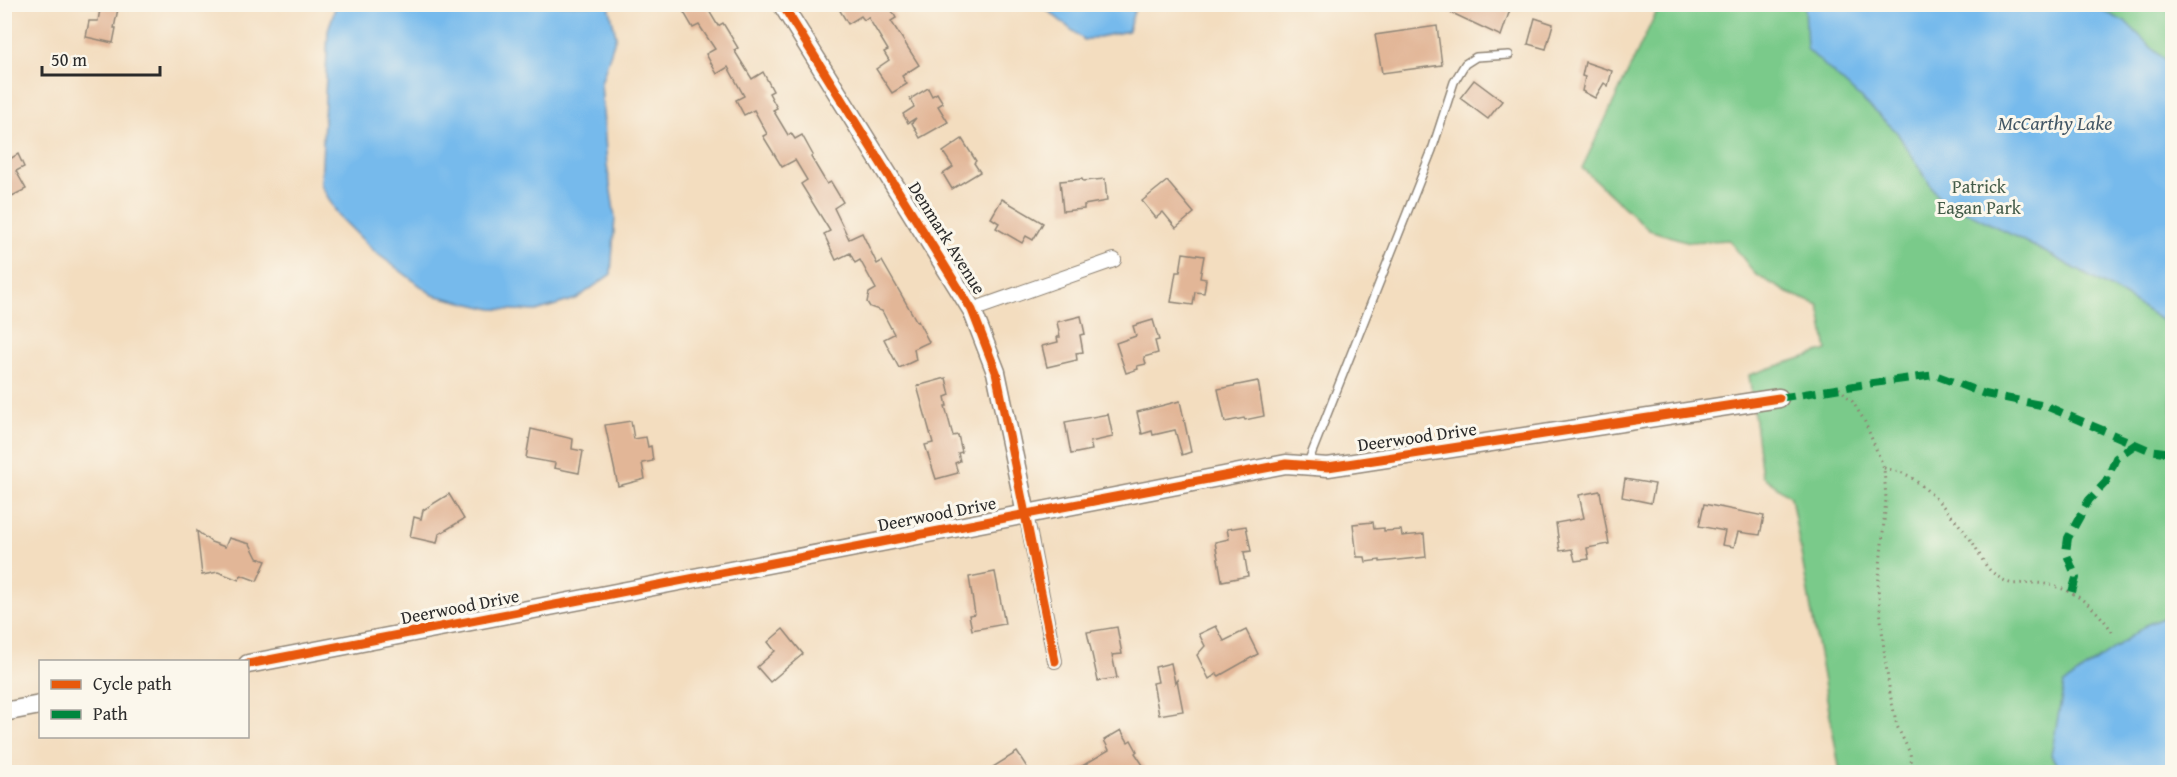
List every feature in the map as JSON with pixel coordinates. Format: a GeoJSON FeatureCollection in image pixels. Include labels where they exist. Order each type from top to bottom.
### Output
{"type":"FeatureCollection","features":[{"type":"Feature","properties":{"kind":"street","name":"Denmark Avenue"},"geometry":{"type":"LineString","coordinates":[[782,4],[972,310],[996,372],[1026,514]]}},
{"type":"Feature","properties":{"kind":"street"},"geometry":{"type":"LineString","coordinates":[[972,310],[1114,260]]}},
{"type":"Feature","properties":{"kind":"street","name":"Deerwood Drive"},"geometry":{"type":"LineString","coordinates":[[249,664],[1286,464],[1328,467],[1779,398]]}},
{"type":"Feature","properties":{"kind":"street"},"geometry":{"type":"LineString","coordinates":[[1026,514],[1055,661]]}},
{"type":"Feature","properties":{"kind":"street"},"geometry":{"type":"LineString","coordinates":[[4,712],[39,705]]}},
{"type":"Feature","properties":{"kind":"lane"},"geometry":{"type":"LineString","coordinates":[[1307,466],[1432,150],[1454,82],[1465,64],[1476,57],[1509,55]]}},
{"type":"Feature","properties":{"kind":"path"},"geometry":{"type":"LineString","coordinates":[[1839,388],[1852,400],[1864,420],[1884,468],[1887,499],[1878,588],[1890,694],[1897,726],[1910,753],[1913,772]]}},
{"type":"Feature","properties":{"kind":"path"},"geometry":{"type":"LineString","coordinates":[[1884,468],[1906,475],[1930,494],[1958,522],[1990,571],[2011,585],[2035,583],[2056,586],[2072,592],[2106,621],[2113,633]]}},
{"type":"Feature","properties":{"kind":"green space","name":"Patrick Eagan Park"},"geometry":{"type":"Polygon","coordinates":[[[1664,5],[2172,5],[2172,772],[1840,772],[1791,497],[1762,476],[1749,375],[1827,350],[1819,305],[1788,293],[1755,274],[1729,240],[1689,242],[1649,230],[1582,168],[1658,9],[1664,5]]]}},
{"type":"Feature","properties":{"kind":"water"},"geometry":{"type":"Polygon","coordinates":[[[336,5],[609,5],[616,36],[601,83],[607,165],[615,217],[611,274],[576,299],[536,311],[492,309],[433,295],[375,252],[338,215],[321,185],[328,31],[336,5]]]}},
{"type":"Feature","properties":{"kind":"water"},"geometry":{"type":"Polygon","coordinates":[[[1041,5],[1136,5],[1128,31],[1084,40],[1041,5]]]}},
{"type":"Feature","properties":{"kind":"water","name":"McCarthy Lake"},"geometry":{"type":"Polygon","coordinates":[[[1805,5],[2092,5],[2127,23],[2172,68],[2172,327],[2126,297],[2047,253],[1938,197],[1896,131],[1807,49],[1805,5]]]}},
{"type":"Feature","properties":{"kind":"water"},"geometry":{"type":"Polygon","coordinates":[[[2172,614],[2172,772],[2061,772],[2051,755],[2064,684],[2148,624],[2172,614]]]}},
{"type":"Feature","properties":{"kind":"building"},"geometry":{"type":"Polygon","coordinates":[[[101,4],[119,4],[113,43],[86,37],[89,21],[98,21],[101,4]]]}},
{"type":"Feature","properties":{"kind":"building"},"geometry":{"type":"Polygon","coordinates":[[[679,4],[705,4],[718,26],[723,23],[738,48],[734,50],[752,79],[763,72],[773,91],[769,93],[777,108],[773,110],[788,135],[791,133],[795,139],[802,135],[813,155],[811,157],[827,184],[831,182],[843,202],[834,208],[849,239],[862,233],[877,264],[882,261],[918,321],[929,342],[914,349],[916,360],[899,368],[884,339],[894,334],[882,311],[870,307],[867,302],[869,293],[876,289],[860,260],[855,263],[850,253],[836,260],[824,234],[830,231],[801,184],[807,180],[795,160],[782,167],[763,136],[767,134],[754,110],[744,115],[736,100],[744,96],[728,67],[717,74],[706,54],[715,49],[699,25],[693,28],[679,4]]]}},
{"type":"Feature","properties":{"kind":"building"},"geometry":{"type":"Polygon","coordinates":[[[836,4],[888,4],[896,18],[891,21],[919,65],[902,76],[907,84],[892,93],[876,69],[889,60],[884,52],[888,50],[868,17],[864,20],[861,16],[848,24],[836,4]]]}},
{"type":"Feature","properties":{"kind":"building"},"geometry":{"type":"Polygon","coordinates":[[[1433,4],[1512,4],[1501,36],[1433,4]]]}},
{"type":"Feature","properties":{"kind":"building"},"geometry":{"type":"Polygon","coordinates":[[[1535,18],[1553,24],[1546,49],[1528,44],[1535,18]]]}},
{"type":"Feature","properties":{"kind":"building"},"geometry":{"type":"Polygon","coordinates":[[[1437,26],[1442,65],[1382,73],[1375,35],[1437,26]]]}},
{"type":"Feature","properties":{"kind":"building"},"geometry":{"type":"Polygon","coordinates":[[[1585,62],[1612,71],[1608,86],[1604,83],[1595,98],[1582,91],[1585,62]]]}},
{"type":"Feature","properties":{"kind":"building"},"geometry":{"type":"Polygon","coordinates":[[[1474,80],[1502,101],[1488,119],[1460,98],[1474,80]]]}},
{"type":"Feature","properties":{"kind":"building"},"geometry":{"type":"Polygon","coordinates":[[[928,88],[932,96],[937,93],[943,103],[938,106],[948,122],[920,138],[912,123],[916,118],[908,123],[903,114],[914,107],[910,99],[928,88]]]}},
{"type":"Feature","properties":{"kind":"building"},"geometry":{"type":"Polygon","coordinates":[[[962,139],[980,172],[952,189],[943,174],[953,167],[943,152],[962,139]]]}},
{"type":"Feature","properties":{"kind":"building"},"geometry":{"type":"Polygon","coordinates":[[[4,150],[10,159],[18,154],[24,167],[16,171],[26,189],[4,200],[4,150]]]}},
{"type":"Feature","properties":{"kind":"building"},"geometry":{"type":"Polygon","coordinates":[[[1082,179],[1083,181],[1105,179],[1107,201],[1084,205],[1084,209],[1063,211],[1060,181],[1082,179]]]}},
{"type":"Feature","properties":{"kind":"building"},"geometry":{"type":"Polygon","coordinates":[[[1167,181],[1194,213],[1176,228],[1163,212],[1156,218],[1142,201],[1167,181]]]}},
{"type":"Feature","properties":{"kind":"building"},"geometry":{"type":"Polygon","coordinates":[[[1002,199],[1043,223],[1033,240],[1026,236],[1022,243],[996,228],[999,223],[991,218],[1002,199]]]}},
{"type":"Feature","properties":{"kind":"building"},"geometry":{"type":"Polygon","coordinates":[[[1183,253],[1204,256],[1200,278],[1206,279],[1204,293],[1195,292],[1193,305],[1171,302],[1176,272],[1180,272],[1183,253]]]}},
{"type":"Feature","properties":{"kind":"building"},"geometry":{"type":"Polygon","coordinates":[[[1081,316],[1085,334],[1080,335],[1083,352],[1076,353],[1077,360],[1047,367],[1042,346],[1058,342],[1057,337],[1060,337],[1057,322],[1081,316]]]}},
{"type":"Feature","properties":{"kind":"building"},"geometry":{"type":"Polygon","coordinates":[[[1153,320],[1159,340],[1155,341],[1158,353],[1144,357],[1146,364],[1137,366],[1138,369],[1126,373],[1116,343],[1136,336],[1133,326],[1153,320]]]}},
{"type":"Feature","properties":{"kind":"building"},"geometry":{"type":"Polygon","coordinates":[[[946,378],[950,395],[945,397],[947,406],[945,406],[953,436],[958,435],[962,452],[958,453],[960,461],[955,463],[958,473],[936,479],[925,445],[933,443],[917,386],[946,378]]]}},
{"type":"Feature","properties":{"kind":"building"},"geometry":{"type":"Polygon","coordinates":[[[1258,381],[1264,416],[1225,422],[1218,389],[1258,381]]]}},
{"type":"Feature","properties":{"kind":"building"},"geometry":{"type":"Polygon","coordinates":[[[1180,401],[1191,452],[1182,455],[1175,430],[1153,435],[1152,431],[1142,434],[1137,412],[1180,401]]]}},
{"type":"Feature","properties":{"kind":"building"},"geometry":{"type":"Polygon","coordinates":[[[1108,414],[1113,437],[1090,442],[1092,450],[1071,454],[1065,422],[1108,414]]]}},
{"type":"Feature","properties":{"kind":"building"},"geometry":{"type":"Polygon","coordinates":[[[631,421],[634,439],[646,437],[648,447],[651,446],[653,461],[642,463],[645,479],[618,486],[605,425],[631,421]]]}},
{"type":"Feature","properties":{"kind":"building"},"geometry":{"type":"Polygon","coordinates":[[[531,429],[573,439],[572,449],[583,451],[579,473],[554,468],[555,463],[526,458],[531,429]]]}},
{"type":"Feature","properties":{"kind":"building"},"geometry":{"type":"Polygon","coordinates":[[[1625,479],[1655,484],[1651,503],[1622,497],[1625,479]]]}},
{"type":"Feature","properties":{"kind":"building"},"geometry":{"type":"Polygon","coordinates":[[[1600,491],[1609,544],[1587,548],[1589,559],[1575,561],[1572,549],[1560,551],[1556,523],[1584,518],[1579,495],[1600,491]]]}},
{"type":"Feature","properties":{"kind":"building"},"geometry":{"type":"Polygon","coordinates":[[[449,494],[464,519],[439,534],[437,543],[410,537],[414,517],[421,519],[423,510],[449,494]]]}},
{"type":"Feature","properties":{"kind":"building"},"geometry":{"type":"Polygon","coordinates":[[[1704,504],[1764,516],[1760,535],[1738,532],[1734,547],[1722,545],[1725,531],[1699,526],[1704,504]]]}},
{"type":"Feature","properties":{"kind":"building"},"geometry":{"type":"Polygon","coordinates":[[[1373,522],[1374,529],[1401,530],[1402,536],[1424,534],[1426,557],[1366,562],[1365,557],[1357,557],[1353,524],[1373,522]]]}},
{"type":"Feature","properties":{"kind":"building"},"geometry":{"type":"Polygon","coordinates":[[[1246,526],[1251,551],[1244,552],[1248,576],[1222,581],[1215,542],[1229,539],[1227,529],[1246,526]]]}},
{"type":"Feature","properties":{"kind":"building"},"geometry":{"type":"Polygon","coordinates":[[[197,531],[211,542],[225,547],[229,538],[250,544],[257,558],[266,561],[257,581],[241,575],[239,580],[218,572],[202,575],[197,531]]]}},
{"type":"Feature","properties":{"kind":"building"},"geometry":{"type":"Polygon","coordinates":[[[995,572],[1005,624],[972,630],[969,615],[975,614],[969,577],[995,572]]]}},
{"type":"Feature","properties":{"kind":"building"},"geometry":{"type":"Polygon","coordinates":[[[1216,626],[1224,641],[1246,630],[1258,654],[1219,676],[1217,674],[1209,679],[1197,655],[1205,646],[1199,634],[1216,626]]]}},
{"type":"Feature","properties":{"kind":"building"},"geometry":{"type":"Polygon","coordinates":[[[1117,627],[1122,654],[1112,655],[1117,678],[1098,681],[1087,632],[1117,627]]]}},
{"type":"Feature","properties":{"kind":"building"},"geometry":{"type":"Polygon","coordinates":[[[783,629],[803,654],[770,682],[757,667],[775,651],[768,642],[783,629]]]}},
{"type":"Feature","properties":{"kind":"building"},"geometry":{"type":"Polygon","coordinates":[[[1171,663],[1183,711],[1159,715],[1153,683],[1158,682],[1155,667],[1171,663]]]}},
{"type":"Feature","properties":{"kind":"building"},"geometry":{"type":"Polygon","coordinates":[[[1121,730],[1128,742],[1131,740],[1137,751],[1135,753],[1145,768],[1138,772],[1072,772],[1109,750],[1104,740],[1121,730]]]}},
{"type":"Feature","properties":{"kind":"building"},"geometry":{"type":"Polygon","coordinates":[[[1017,752],[1030,772],[985,772],[1017,752]]]}},
{"type":"Feature","properties":{"kind":"marked path"},"geometry":{"type":"LineString","coordinates":[[1779,398],[1935,375],[1985,394],[2046,406],[2149,450],[2172,453]]}},
{"type":"Feature","properties":{"kind":"marked path"},"geometry":{"type":"LineString","coordinates":[[2072,592],[2076,578],[2066,552],[2068,538],[2089,500],[2106,482],[2116,458],[2136,444]]}},
{"type":"Feature","properties":{"kind":"cycle path"},"geometry":{"type":"LineString","coordinates":[[782,4],[972,310],[996,372],[1055,661]]}},
{"type":"Feature","properties":{"kind":"cycle path"},"geometry":{"type":"LineString","coordinates":[[249,664],[1286,464],[1328,467],[1779,398]]}}]}
